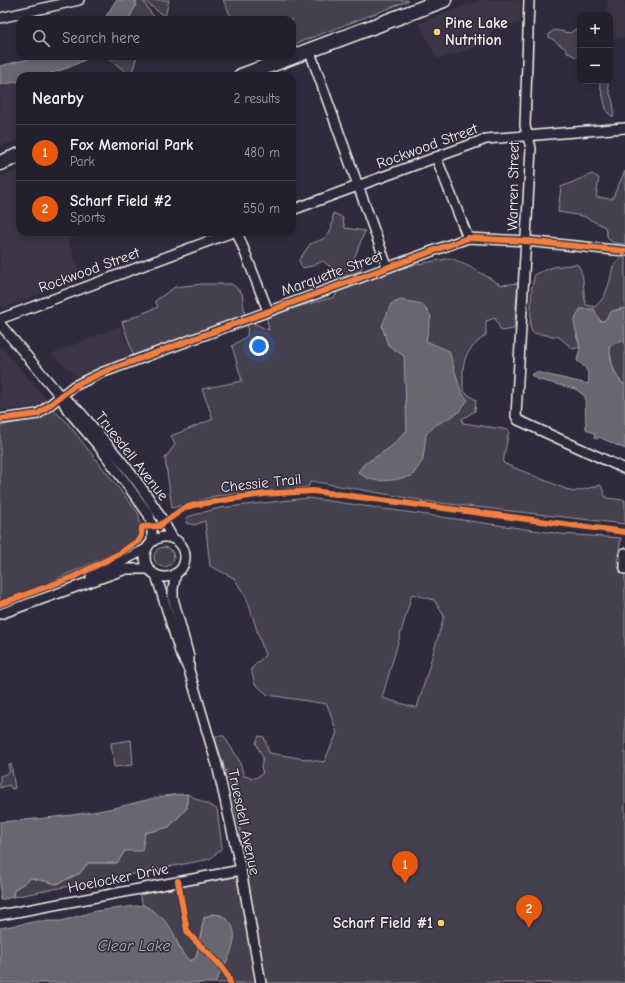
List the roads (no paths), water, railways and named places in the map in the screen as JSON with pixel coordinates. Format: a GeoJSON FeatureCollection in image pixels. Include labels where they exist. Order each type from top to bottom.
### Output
{"type":"FeatureCollection","features":[{"type":"Feature","properties":{"kind":"main road"},"geometry":{"type":"LineString","coordinates":[[296,57],[416,5],[444,0]]}},
{"type":"Feature","properties":{"kind":"main road"},"geometry":{"type":"LineString","coordinates":[[252,72],[287,60]]}},
{"type":"Feature","properties":{"kind":"main road"},"geometry":{"type":"LineString","coordinates":[[0,163],[16,157]]}},
{"type":"Feature","properties":{"kind":"street"},"geometry":{"type":"LineString","coordinates":[[0,18],[79,0]]}},
{"type":"Feature","properties":{"kind":"street","name":"Warren Street"},"geometry":{"type":"LineString","coordinates":[[529,0],[525,126],[529,136],[531,148],[515,410],[518,420],[625,469]]}},
{"type":"Feature","properties":{"kind":"street"},"geometry":{"type":"LineString","coordinates":[[310,52],[387,266]]}},
{"type":"Feature","properties":{"kind":"street","name":"Rockwood Street"},"geometry":{"type":"LineString","coordinates":[[296,209],[486,139],[625,128]]}},
{"type":"Feature","properties":{"kind":"street"},"geometry":{"type":"LineString","coordinates":[[436,157],[468,238]]}},
{"type":"Feature","properties":{"kind":"street","name":"Rockwood Street"},"geometry":{"type":"LineString","coordinates":[[0,318],[222,236]]}},
{"type":"Feature","properties":{"kind":"street"},"geometry":{"type":"LineString","coordinates":[[239,236],[268,311]]}},
{"type":"Feature","properties":{"kind":"street","name":"Marquette Street"},"geometry":{"type":"LineString","coordinates":[[0,419],[38,414],[74,386],[101,373],[387,266],[468,238],[526,241],[625,251]]}},
{"type":"Feature","properties":{"kind":"street","name":"Truesdell Avenue"},"geometry":{"type":"LineString","coordinates":[[0,324],[61,397],[67,409],[101,449],[149,515],[152,526],[152,541]]}},
{"type":"Feature","properties":{"kind":"street","name":"Truesdell Avenue"},"geometry":{"type":"LineString","coordinates":[[61,397],[73,404],[120,459],[165,522],[173,539]]}},
{"type":"Feature","properties":{"kind":"street"},"geometry":{"type":"LineString","coordinates":[[76,587],[85,580],[146,549],[152,541],[162,537],[173,539],[180,544],[184,555],[183,565],[176,573],[166,577],[156,575],[148,569],[145,559],[146,549]]}},
{"type":"Feature","properties":{"kind":"street"},"geometry":{"type":"LineString","coordinates":[[625,553],[625,569]]}},
{"type":"Feature","properties":{"kind":"street"},"geometry":{"type":"LineString","coordinates":[[0,614],[126,570],[148,569]]}},
{"type":"Feature","properties":{"kind":"street","name":"Truesdell Avenue"},"geometry":{"type":"LineString","coordinates":[[176,573],[173,598],[189,657],[189,670]]}},
{"type":"Feature","properties":{"kind":"street","name":"Truesdell Avenue"},"geometry":{"type":"LineString","coordinates":[[156,575],[180,652],[189,670],[217,765],[241,870],[261,983]]}},
{"type":"Feature","properties":{"kind":"street","name":"Hoelocker Drive"},"geometry":{"type":"LineString","coordinates":[[0,914],[241,870]]}},
{"type":"Feature","properties":{"kind":"water"},"geometry":{"type":"Polygon","coordinates":[[[116,0],[136,0],[136,5],[130,16],[106,16],[116,0]]]}},
{"type":"Feature","properties":{"kind":"water"},"geometry":{"type":"Polygon","coordinates":[[[25,60],[85,60],[55,72],[16,72],[16,82],[0,85],[0,66],[25,60]]]}},
{"type":"Feature","properties":{"kind":"water"},"geometry":{"type":"Polygon","coordinates":[[[401,300],[422,304],[431,316],[426,341],[449,351],[461,392],[468,400],[458,413],[436,425],[426,434],[423,460],[412,476],[384,481],[371,479],[358,472],[363,465],[392,446],[407,430],[404,356],[388,345],[382,326],[391,304],[401,300]]]}},
{"type":"Feature","properties":{"kind":"water"},"geometry":{"type":"Polygon","coordinates":[[[625,308],[625,343],[622,340],[609,346],[615,373],[625,385],[625,449],[599,437],[597,439],[594,438],[595,434],[586,429],[585,396],[575,389],[536,379],[531,375],[536,372],[588,384],[588,373],[577,361],[580,347],[574,322],[580,309],[594,309],[600,321],[604,321],[612,311],[625,308]]]}},
{"type":"Feature","properties":{"kind":"water"},"geometry":{"type":"Polygon","coordinates":[[[187,794],[187,808],[169,827],[145,833],[142,851],[125,851],[117,863],[88,863],[80,873],[57,884],[31,878],[14,890],[13,897],[0,900],[0,822],[82,814],[157,797],[187,794]]]}},
{"type":"Feature","properties":{"kind":"water","name":"Clear Lake"},"geometry":{"type":"Polygon","coordinates":[[[143,905],[166,921],[181,951],[190,961],[196,958],[204,918],[211,915],[218,915],[224,917],[231,924],[234,932],[232,949],[215,983],[0,983],[0,928],[39,921],[61,921],[96,911],[143,905]]]}},
{"type":"Feature","properties":{"kind":"place","name":"Pine Lake Nutrition"},"geometry":{"type":"Point","coordinates":[437,32]}},
{"type":"Feature","properties":{"kind":"place","name":"Fox Memorial Park"},"geometry":{"type":"Point","coordinates":[405,884]}},
{"type":"Feature","properties":{"kind":"place","name":"Scharf Field #1"},"geometry":{"type":"Point","coordinates":[441,923]}},
{"type":"Feature","properties":{"kind":"place","name":"Scharf Field #2"},"geometry":{"type":"Point","coordinates":[529,928]}}]}
